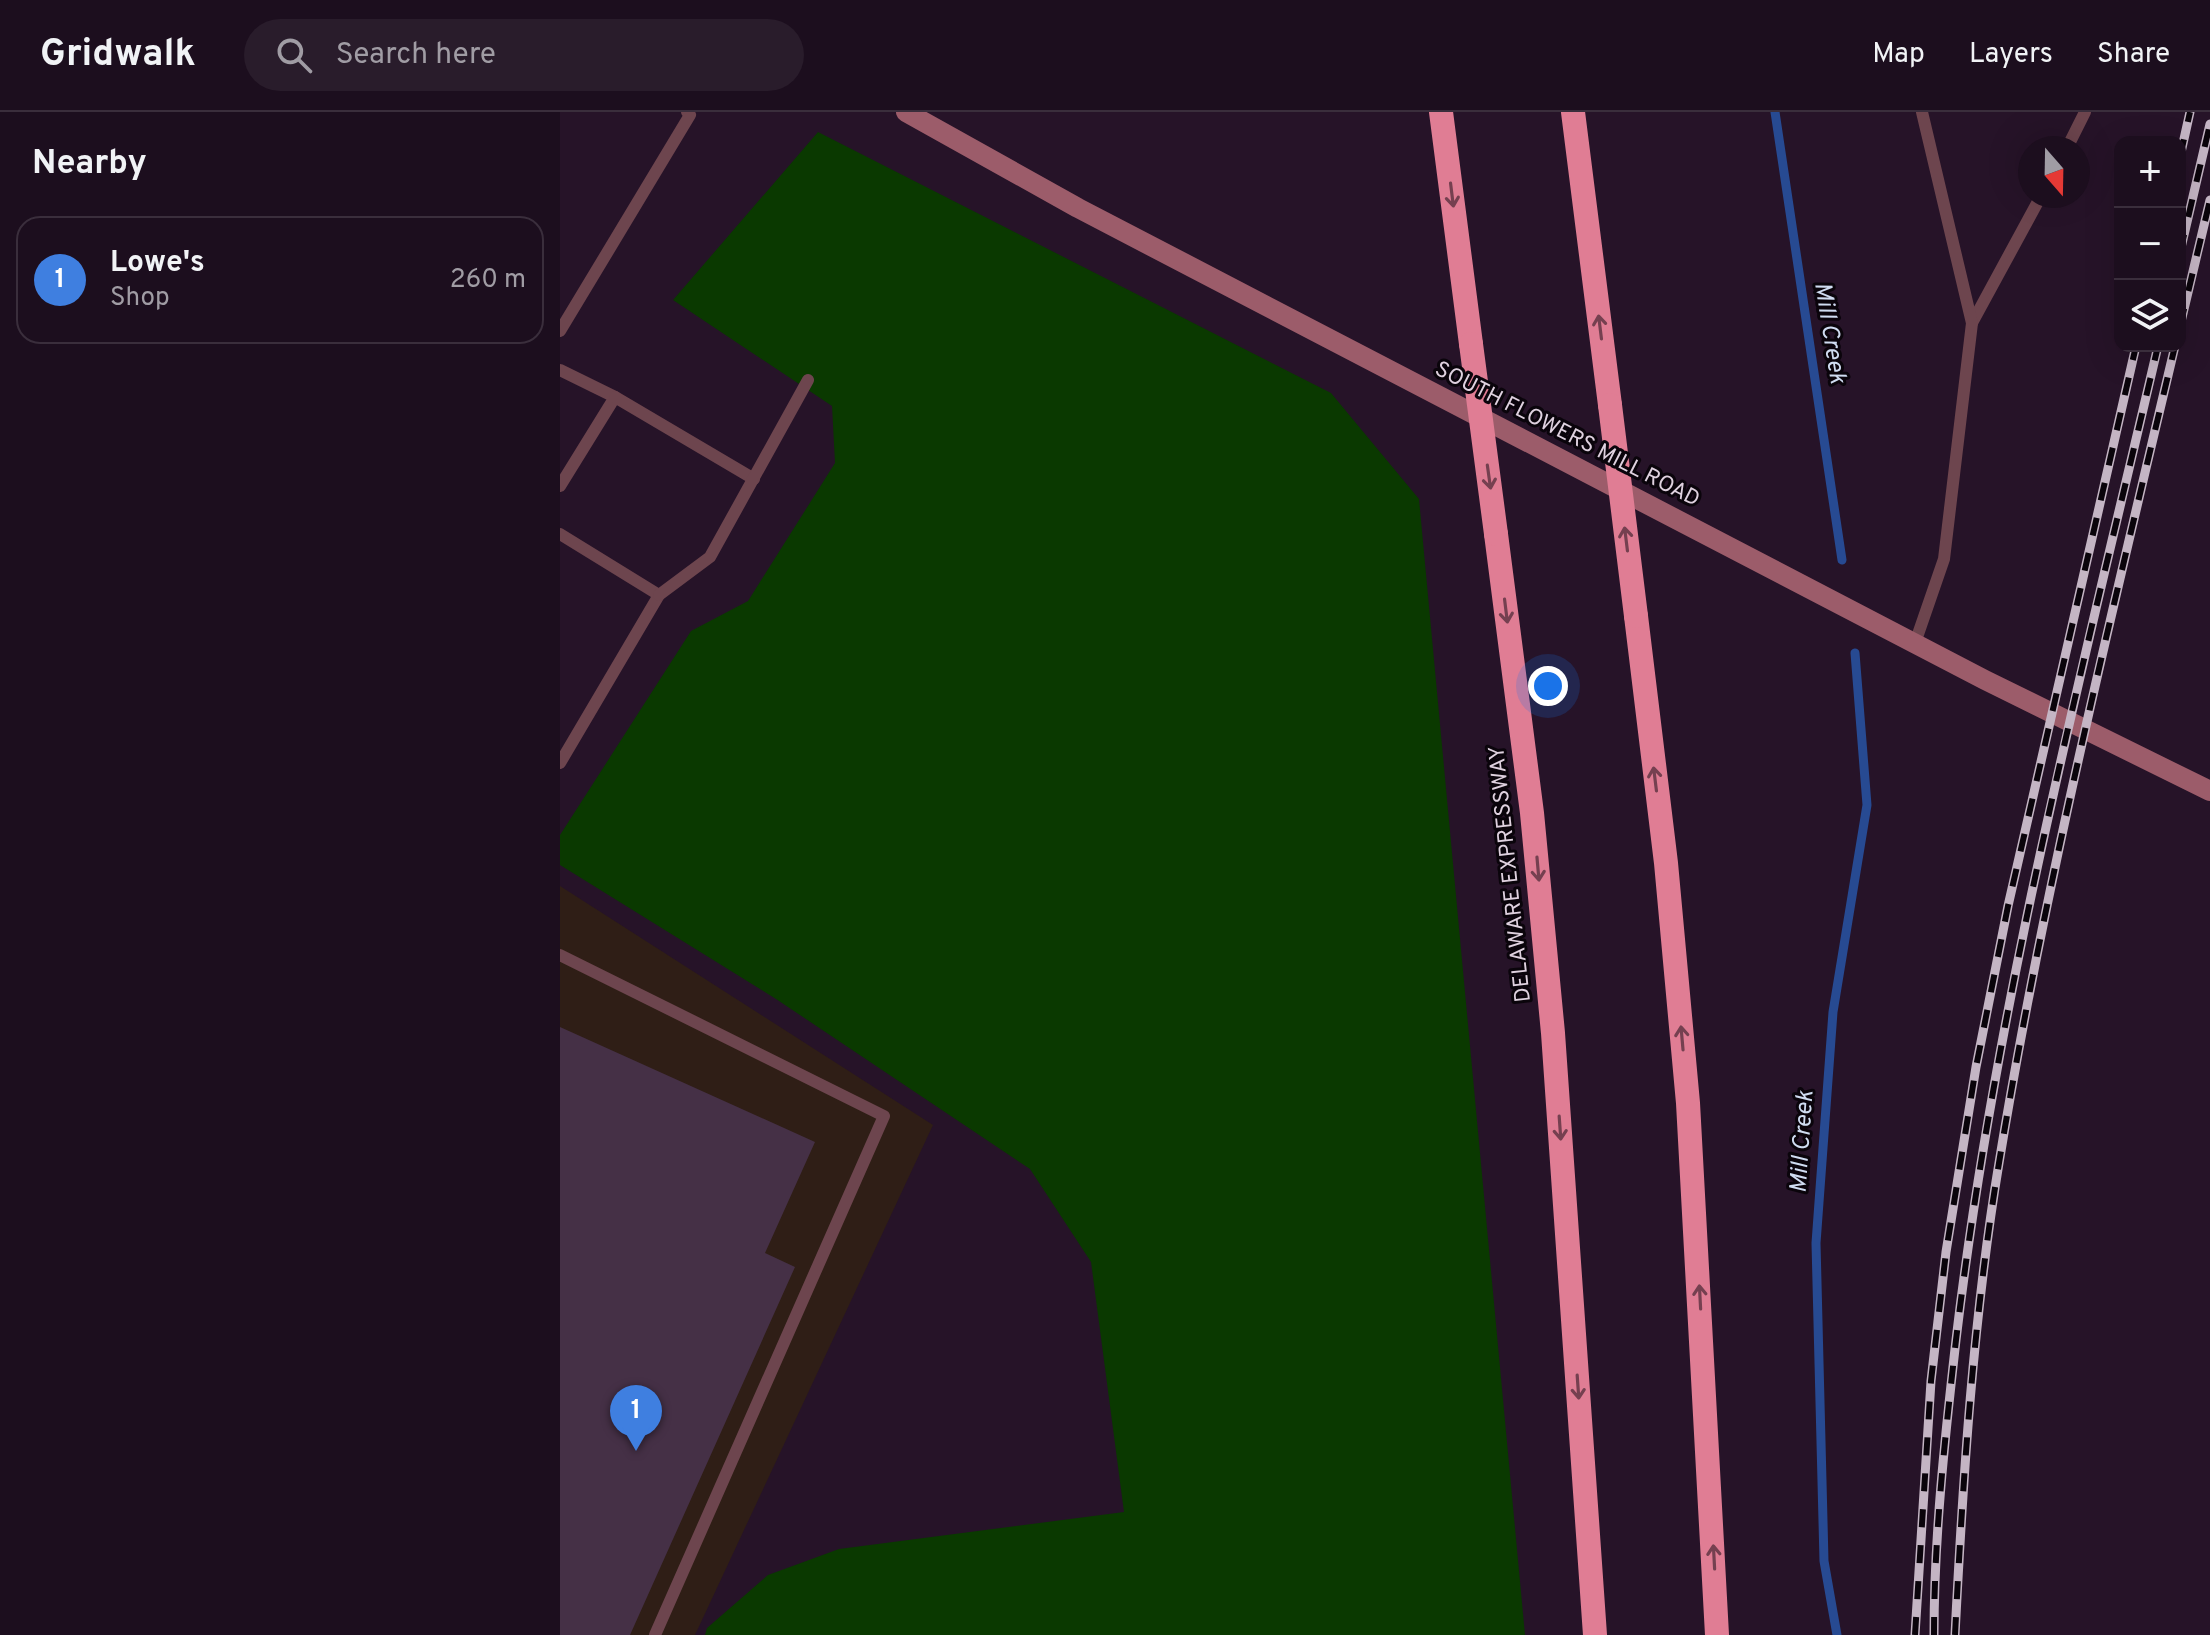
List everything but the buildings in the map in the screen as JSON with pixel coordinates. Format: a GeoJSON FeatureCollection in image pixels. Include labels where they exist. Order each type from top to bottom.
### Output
{"type":"FeatureCollection","features":[{"type":"Feature","properties":{"kind":"highway"},"geometry":{"type":"LineString","coordinates":[[1573,112],[1666,863],[1688,1103],[1717,1635]]}},
{"type":"Feature","properties":{"kind":"highway"},"geometry":{"type":"LineString","coordinates":[[1586,112],[1587,222]]}},
{"type":"Feature","properties":{"kind":"highway","name":"DELAWARE EXPRESSWAY"},"geometry":{"type":"LineString","coordinates":[[1441,114],[1532,813],[1553,1033],[1595,1635]]}},
{"type":"Feature","properties":{"kind":"main road","name":"SOUTH FLOWERS MILL ROAD"},"geometry":{"type":"LineString","coordinates":[[906,112],[1078,208],[1915,643],[2210,791]]}},
{"type":"Feature","properties":{"kind":"lane"},"geometry":{"type":"LineString","coordinates":[[560,331],[690,115],[687,112]]}},
{"type":"Feature","properties":{"kind":"lane"},"geometry":{"type":"LineString","coordinates":[[1915,643],[1944,559],[1972,323],[1922,112]]}},
{"type":"Feature","properties":{"kind":"lane"},"geometry":{"type":"LineString","coordinates":[[2073,136],[2085,112]]}},
{"type":"Feature","properties":{"kind":"lane"},"geometry":{"type":"LineString","coordinates":[[1972,323],[2034,208]]}},
{"type":"Feature","properties":{"kind":"lane"},"geometry":{"type":"LineString","coordinates":[[560,370],[615,397],[754,479]]}},
{"type":"Feature","properties":{"kind":"lane"},"geometry":{"type":"LineString","coordinates":[[560,763],[659,595],[710,557],[808,380]]}},
{"type":"Feature","properties":{"kind":"lane"},"geometry":{"type":"LineString","coordinates":[[560,486],[615,397]]}},
{"type":"Feature","properties":{"kind":"lane"},"geometry":{"type":"LineString","coordinates":[[560,534],[659,595]]}},
{"type":"Feature","properties":{"kind":"lane"},"geometry":{"type":"LineString","coordinates":[[560,955],[884,1116],[655,1635]]}},
{"type":"Feature","properties":{"kind":"shaded area"},"geometry":{"type":"Polygon","coordinates":[[[560,886],[933,1125],[695,1635],[560,1635],[560,886]]]}},
{"type":"Feature","properties":{"kind":"green space"},"geometry":{"type":"Polygon","coordinates":[[[818,132],[1331,393],[1419,499],[1525,1635],[705,1635],[707,1628],[768,1575],[839,1549],[1124,1512],[1091,1262],[1030,1169],[776,999],[560,865],[560,835],[691,631],[748,601],[835,463],[832,406],[673,300],[818,132]]]}},
{"type":"Feature","properties":{"kind":"waterway","name":"Mill Creek"},"geometry":{"type":"LineString","coordinates":[[1775,112],[1842,560]]}},
{"type":"Feature","properties":{"kind":"waterway","name":"Mill Creek"},"geometry":{"type":"LineString","coordinates":[[1837,1635],[1824,1561],[1816,1243],[1833,1012],[1867,805],[1855,653]]}},
{"type":"Feature","properties":{"kind":"railway"},"geometry":{"type":"LineString","coordinates":[[2185,136],[2190,112]]}},
{"type":"Feature","properties":{"kind":"railway"},"geometry":{"type":"LineString","coordinates":[[2186,226],[2210,124]]}},
{"type":"Feature","properties":{"kind":"railway"},"geometry":{"type":"LineString","coordinates":[[2186,301],[2210,200]]}},
{"type":"Feature","properties":{"kind":"railway"},"geometry":{"type":"LineString","coordinates":[[1915,1635],[1931,1381],[1946,1252],[1976,1067],[2008,906],[2135,352]]}},
{"type":"Feature","properties":{"kind":"railway"},"geometry":{"type":"LineString","coordinates":[[1934,1635],[1938,1524],[1952,1376],[1973,1214],[1994,1088],[2043,840],[2157,352]]}},
{"type":"Feature","properties":{"kind":"railway"},"geometry":{"type":"LineString","coordinates":[[1955,1635],[1970,1399],[1982,1280],[1999,1163],[2036,957],[2103,651],[2174,352]]}},
{"type":"Feature","properties":{"kind":"place","name":"Lowe's"},"geometry":{"type":"Point","coordinates":[636,1451]}}]}
